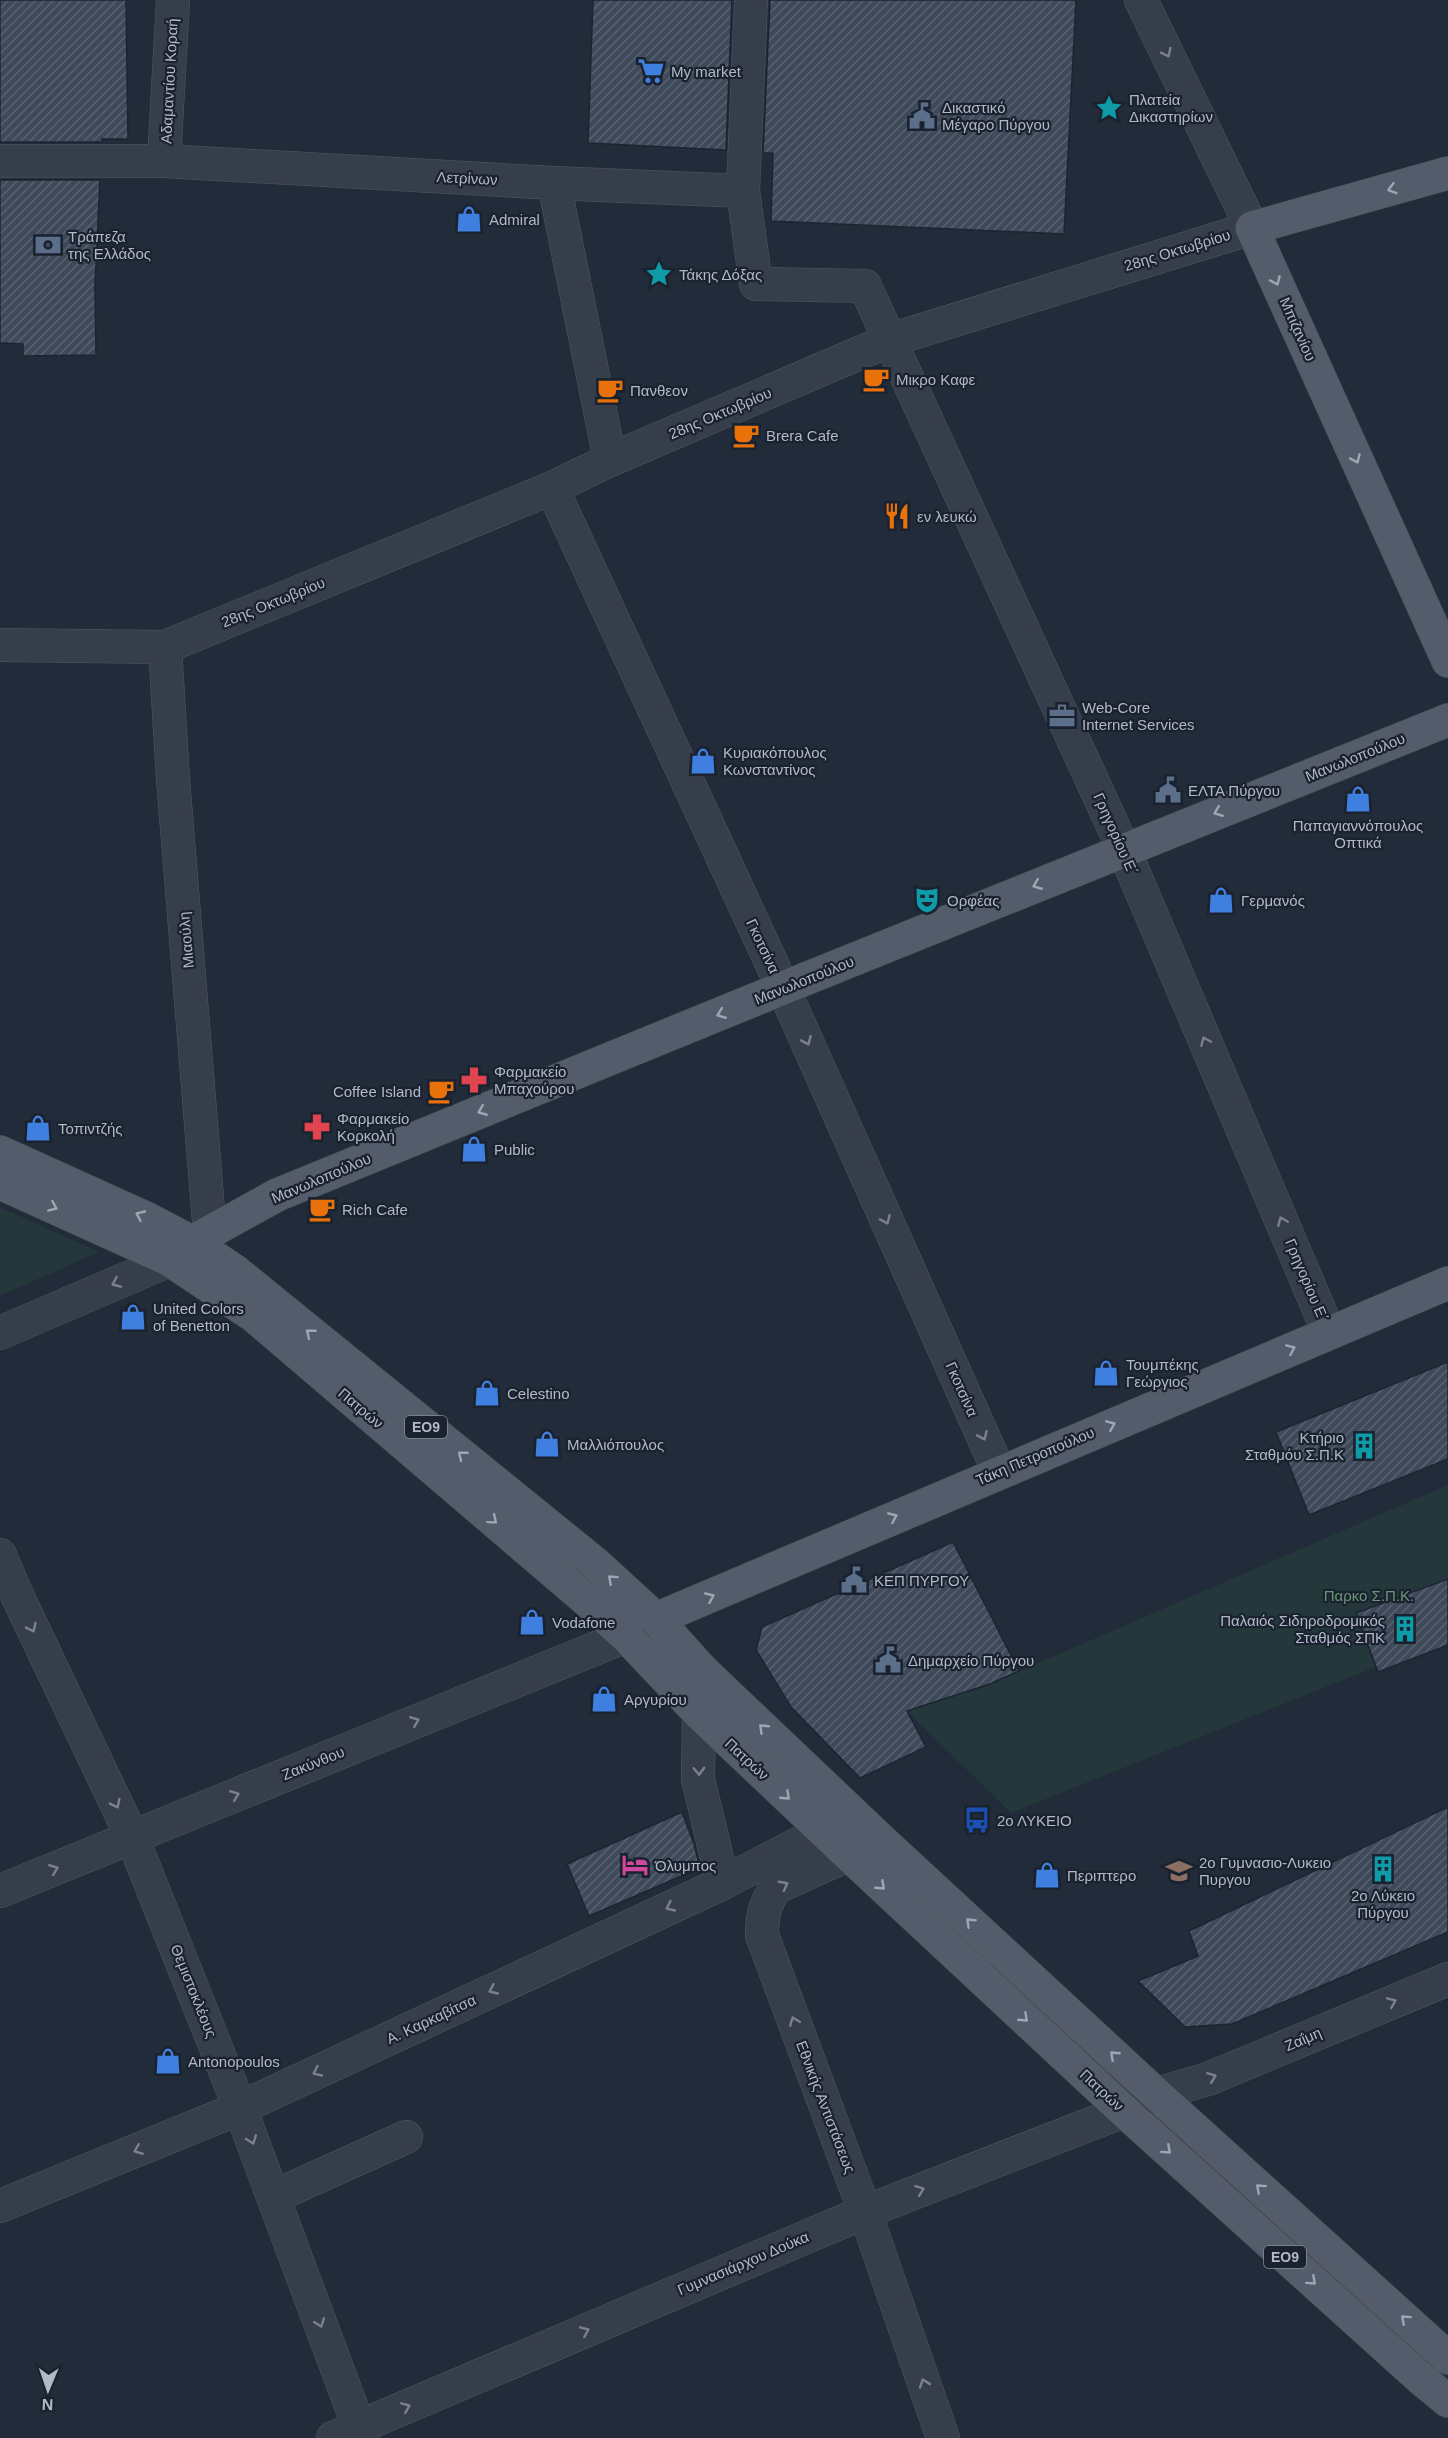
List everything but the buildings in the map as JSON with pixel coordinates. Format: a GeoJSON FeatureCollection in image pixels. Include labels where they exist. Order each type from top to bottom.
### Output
{"type":"FeatureCollection","features":[{"type":"Feature","properties":{"kind":"main road","name":"28ης Οκτωβρίου"},"geometry":{"type":"LineString","coordinates":[[1252,228],[1448,173]]}},
{"type":"Feature","properties":{"kind":"main road","name":"Μπιζανίου"},"geometry":{"type":"LineString","coordinates":[[1252,228],[1448,661]]}},
{"type":"Feature","properties":{"kind":"main road","name":"Μανωλοπούλου"},"geometry":{"type":"LineString","coordinates":[[190,1245],[277,1195],[1448,720]]}},
{"type":"Feature","properties":{"kind":"main road","name":"Πατρών"},"geometry":{"type":"LineString","coordinates":[[0,1152],[148,1219],[235,1271],[596,1564],[656,1619],[702,1670],[881,1840],[1156,2094],[1448,2358]]}},
{"type":"Feature","properties":{"kind":"main road","name":"Πατρών"},"geometry":{"type":"LineString","coordinates":[[0,1183],[190,1245],[254,1316],[584,1597],[626,1636],[699,1713],[1124,2111],[1448,2401]]}},
{"type":"Feature","properties":{"kind":"main road","name":"Τάκη Πετροπούλου"},"geometry":{"type":"LineString","coordinates":[[656,1619],[1448,1282]]}},
{"type":"Feature","properties":{"kind":"street","name":"Αδαμαντίου Κοραή"},"geometry":{"type":"LineString","coordinates":[[164,161],[174,0]]}},
{"type":"Feature","properties":{"kind":"street"},"geometry":{"type":"LineString","coordinates":[[743,191],[751,0]]}},
{"type":"Feature","properties":{"kind":"street","name":"Μπιζανίου"},"geometry":{"type":"LineString","coordinates":[[1142,0],[1252,228]]}},
{"type":"Feature","properties":{"kind":"street","name":"Λετρίνων"},"geometry":{"type":"LineString","coordinates":[[0,161],[164,161],[743,191]]}},
{"type":"Feature","properties":{"kind":"street"},"geometry":{"type":"LineString","coordinates":[[554,183],[610,460]]}},
{"type":"Feature","properties":{"kind":"street","name":"Γρηγορίου Ε΄"},"geometry":{"type":"LineString","coordinates":[[743,191],[756,284],[865,286],[1124,850],[1329,1333]]}},
{"type":"Feature","properties":{"kind":"street","name":"28ης Οκτωβρίου"},"geometry":{"type":"LineString","coordinates":[[0,645],[165,647],[552,488],[610,460],[890,340],[1252,228]]}},
{"type":"Feature","properties":{"kind":"street","name":"Γκοτσίνα"},"geometry":{"type":"LineString","coordinates":[[552,488],[783,988],[999,1472]]}},
{"type":"Feature","properties":{"kind":"street","name":"Μιαούλη"},"geometry":{"type":"LineString","coordinates":[[165,647],[174,791],[190,1245]]}},
{"type":"Feature","properties":{"kind":"street"},"geometry":{"type":"LineString","coordinates":[[0,1333],[190,1245]]}},
{"type":"Feature","properties":{"kind":"street","name":"Θεμιστοκλέους"},"geometry":{"type":"LineString","coordinates":[[0,1555],[8,1596],[132,1837],[273,2197],[351,2434]]}},
{"type":"Feature","properties":{"kind":"street","name":"Τάκη Πετροπούλου"},"geometry":{"type":"LineString","coordinates":[[626,1636],[656,1619]]}},
{"type":"Feature","properties":{"kind":"street","name":"Ζακύνθου"},"geometry":{"type":"LineString","coordinates":[[0,1891],[626,1636]]}},
{"type":"Feature","properties":{"kind":"street"},"geometry":{"type":"LineString","coordinates":[[699,1713],[698,1779],[723,1883]]}},
{"type":"Feature","properties":{"kind":"street","name":"Α. Καρκαβίτσα"},"geometry":{"type":"LineString","coordinates":[[0,2206],[240,2108],[723,1883],[824,1831],[851,1811]]}},
{"type":"Feature","properties":{"kind":"street","name":"Εθνικής Αντιστάσεως"},"geometry":{"type":"LineString","coordinates":[[881,1840],[850,1856],[777,1887],[768,1899],[762,1917],[762,1935],[865,2211],[943,2438]]}},
{"type":"Feature","properties":{"kind":"street","name":"Ζαΐμη"},"geometry":{"type":"LineString","coordinates":[[1156,2094],[1208,2079],[1448,1979]]}},
{"type":"Feature","properties":{"kind":"street","name":"Γυμνασιάρχου Δούκα"},"geometry":{"type":"LineString","coordinates":[[351,2434],[865,2211],[1124,2111],[1156,2094]]}},
{"type":"Feature","properties":{"kind":"street"},"geometry":{"type":"LineString","coordinates":[[273,2197],[406,2137]]}},
{"type":"Feature","properties":{"kind":"green space"},"geometry":{"type":"Polygon","coordinates":[[[0,1207],[99,1252],[0,1296],[0,1207]]]}},
{"type":"Feature","properties":{"kind":"green space","name":"Παρκο Σ.Π.Κ."},"geometry":{"type":"Polygon","coordinates":[[[1448,1485],[1448,1638],[1011,1813],[907,1711],[990,1684],[1448,1485]]]}},
{"type":"Feature","properties":{"kind":"place","name":"My market"},"geometry":{"type":"Point","coordinates":[651,71]}},
{"type":"Feature","properties":{"kind":"place","name":"Πλατεία Δικαστηρίων"},"geometry":{"type":"Point","coordinates":[1109,108]}},
{"type":"Feature","properties":{"kind":"place","name":"Δικαστικό Μέγαρο Πύργου"},"geometry":{"type":"Point","coordinates":[922,116]}},
{"type":"Feature","properties":{"kind":"place","name":"Admiral"},"geometry":{"type":"Point","coordinates":[469,219]}},
{"type":"Feature","properties":{"kind":"place","name":"Τράπεζα της Ελλάδος"},"geometry":{"type":"Point","coordinates":[48,245]}},
{"type":"Feature","properties":{"kind":"place","name":"Τάκης Δόξας"},"geometry":{"type":"Point","coordinates":[659,274]}},
{"type":"Feature","properties":{"kind":"place","name":"Μικρο Καφε"},"geometry":{"type":"Point","coordinates":[876,379]}},
{"type":"Feature","properties":{"kind":"place","name":"Πανθεον"},"geometry":{"type":"Point","coordinates":[610,390]}},
{"type":"Feature","properties":{"kind":"place","name":"Brera Cafe"},"geometry":{"type":"Point","coordinates":[746,435]}},
{"type":"Feature","properties":{"kind":"place","name":"εν λευκώ"},"geometry":{"type":"Point","coordinates":[897,516]}},
{"type":"Feature","properties":{"kind":"place","name":"Web-Core Internet Services"},"geometry":{"type":"Point","coordinates":[1062,716]}},
{"type":"Feature","properties":{"kind":"place","name":"Κυριακόπουλος Κωνσταντίνος"},"geometry":{"type":"Point","coordinates":[703,761]}},
{"type":"Feature","properties":{"kind":"place","name":"ΕΛΤΑ Πύργου"},"geometry":{"type":"Point","coordinates":[1168,790]}},
{"type":"Feature","properties":{"kind":"place","name":"Παπαγιαννόπουλος Οπτικά"},"geometry":{"type":"Point","coordinates":[1358,799]}},
{"type":"Feature","properties":{"kind":"place","name":"Ορφέας"},"geometry":{"type":"Point","coordinates":[927,900]}},
{"type":"Feature","properties":{"kind":"place","name":"Γερμανός"},"geometry":{"type":"Point","coordinates":[1221,900]}},
{"type":"Feature","properties":{"kind":"place","name":"Φαρμακείο Μπαχούρου"},"geometry":{"type":"Point","coordinates":[474,1080]}},
{"type":"Feature","properties":{"kind":"place","name":"Coffee Island"},"geometry":{"type":"Point","coordinates":[441,1091]}},
{"type":"Feature","properties":{"kind":"place","name":"Φαρμακείο Κορκολή"},"geometry":{"type":"Point","coordinates":[317,1127]}},
{"type":"Feature","properties":{"kind":"place","name":"Τοπιντζής"},"geometry":{"type":"Point","coordinates":[38,1128]}},
{"type":"Feature","properties":{"kind":"place","name":"Public"},"geometry":{"type":"Point","coordinates":[474,1149]}},
{"type":"Feature","properties":{"kind":"place","name":"Rich Cafe"},"geometry":{"type":"Point","coordinates":[322,1209]}},
{"type":"Feature","properties":{"kind":"place","name":"United Colors of Benetton"},"geometry":{"type":"Point","coordinates":[133,1317]}},
{"type":"Feature","properties":{"kind":"place","name":"Τουμπέκης Γεώργιος"},"geometry":{"type":"Point","coordinates":[1106,1373]}},
{"type":"Feature","properties":{"kind":"place","name":"Celestino"},"geometry":{"type":"Point","coordinates":[487,1393]}},
{"type":"Feature","properties":{"kind":"place","name":"Μαλλιόπουλος"},"geometry":{"type":"Point","coordinates":[547,1444]}},
{"type":"Feature","properties":{"kind":"place","name":"Κτήριο Σταθμόυ Σ.Π.Κ"},"geometry":{"type":"Point","coordinates":[1364,1446]}},
{"type":"Feature","properties":{"kind":"place","name":"ΚΕΠ ΠΥΡΓΟΥ"},"geometry":{"type":"Point","coordinates":[854,1580]}},
{"type":"Feature","properties":{"kind":"place","name":"Vodafone"},"geometry":{"type":"Point","coordinates":[532,1622]}},
{"type":"Feature","properties":{"kind":"place","name":"Παλαιός Σιδηροδρομικός Σταθμός ΣΠΚ"},"geometry":{"type":"Point","coordinates":[1405,1629]}},
{"type":"Feature","properties":{"kind":"place","name":"Δημαρχείο Πύργου"},"geometry":{"type":"Point","coordinates":[888,1660]}},
{"type":"Feature","properties":{"kind":"place","name":"Αργυρίου"},"geometry":{"type":"Point","coordinates":[604,1699]}},
{"type":"Feature","properties":{"kind":"place","name":"2ο ΛΥΚΕΙΟ"},"geometry":{"type":"Point","coordinates":[977,1820]}},
{"type":"Feature","properties":{"kind":"place","name":"Όλυμπος"},"geometry":{"type":"Point","coordinates":[635,1865]}},
{"type":"Feature","properties":{"kind":"place","name":"2ο Λύκειο Πύργου"},"geometry":{"type":"Point","coordinates":[1383,1869]}},
{"type":"Feature","properties":{"kind":"place","name":"2ο Γυμνασιο-Λυκειο Πυργου"},"geometry":{"type":"Point","coordinates":[1179,1871]}},
{"type":"Feature","properties":{"kind":"place","name":"Περιπτερο"},"geometry":{"type":"Point","coordinates":[1047,1875]}},
{"type":"Feature","properties":{"kind":"place","name":"Antonopoulos"},"geometry":{"type":"Point","coordinates":[168,2061]}}]}
